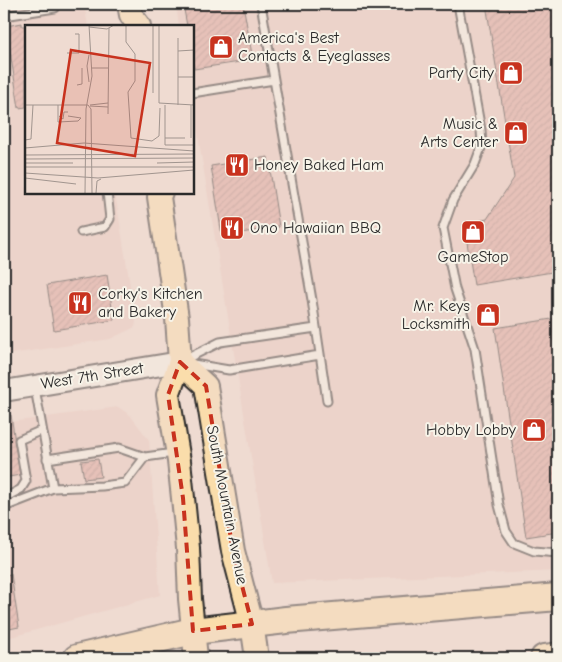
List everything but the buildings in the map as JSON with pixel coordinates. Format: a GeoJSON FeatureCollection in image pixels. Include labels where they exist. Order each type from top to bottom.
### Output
{"type":"FeatureCollection","features":[{"type":"Feature","properties":{"kind":"highway"},"geometry":{"type":"LineString","coordinates":[[76,658],[193,631],[558,597]]}},
{"type":"Feature","properties":{"kind":"highway"},"geometry":{"type":"LineString","coordinates":[[544,658],[558,656]]}},
{"type":"Feature","properties":{"kind":"main road"},"geometry":{"type":"LineString","coordinates":[[159,194],[180,362],[168,395],[178,453],[188,548],[196,658]]}},
{"type":"Feature","properties":{"kind":"main road","name":"West 7th Street"},"geometry":{"type":"LineString","coordinates":[[4,391],[180,362]]}},
{"type":"Feature","properties":{"kind":"main road","name":"South Mountain Avenue"},"geometry":{"type":"LineString","coordinates":[[180,362],[206,386],[233,551],[252,624],[257,658]]}},
{"type":"Feature","properties":{"kind":"lane"},"geometry":{"type":"LineString","coordinates":[[4,16],[55,8],[55,4]]}},
{"type":"Feature","properties":{"kind":"lane"},"geometry":{"type":"LineString","coordinates":[[261,4],[327,401]]}},
{"type":"Feature","properties":{"kind":"lane"},"geometry":{"type":"LineString","coordinates":[[458,4],[481,130],[482,145],[475,164],[453,200],[443,228],[455,289],[475,348],[499,505],[506,531],[514,543],[534,551],[558,553]]}},
{"type":"Feature","properties":{"kind":"lane"},"geometry":{"type":"LineString","coordinates":[[194,93],[274,80]]}},
{"type":"Feature","properties":{"kind":"lane"},"geometry":{"type":"LineString","coordinates":[[81,232],[105,227],[110,219],[107,194]]}},
{"type":"Feature","properties":{"kind":"lane"},"geometry":{"type":"LineString","coordinates":[[180,362],[220,342],[316,328]]}},
{"type":"Feature","properties":{"kind":"lane"},"geometry":{"type":"LineString","coordinates":[[180,362],[229,370],[320,355]]}},
{"type":"Feature","properties":{"kind":"lane"},"geometry":{"type":"LineString","coordinates":[[34,386],[53,488]]}},
{"type":"Feature","properties":{"kind":"lane"},"geometry":{"type":"LineString","coordinates":[[4,494],[10,495],[21,490],[26,481],[19,440],[42,430]]}},
{"type":"Feature","properties":{"kind":"lane"},"geometry":{"type":"LineString","coordinates":[[47,459],[119,448],[145,457],[178,453]]}},
{"type":"Feature","properties":{"kind":"lane"},"geometry":{"type":"LineString","coordinates":[[4,507],[53,488],[125,483],[145,457]]}},
{"type":"Feature","properties":{"kind":"highlighted area"},"geometry":{"type":"Polygon","coordinates":[[[180,362],[206,386],[233,551],[252,624],[193,631],[183,498],[168,395],[180,362]]]}},
{"type":"Feature","properties":{"kind":"shaded area"},"geometry":{"type":"Polygon","coordinates":[[[4,4],[84,4],[88,25],[25,25],[25,194],[115,194],[136,322],[135,327],[110,339],[4,355],[4,4]]]}},
{"type":"Feature","properties":{"kind":"shaded area"},"geometry":{"type":"Polygon","coordinates":[[[176,4],[558,4],[558,571],[272,583],[194,111],[194,25],[179,25],[176,4]]]}},
{"type":"Feature","properties":{"kind":"shaded area"},"geometry":{"type":"Polygon","coordinates":[[[118,407],[130,415],[149,440],[160,595],[4,639],[4,423],[118,407]]]}},
{"type":"Feature","properties":{"kind":"place","name":"America's Best Contacts & Eyeglasses"},"geometry":{"type":"Point","coordinates":[221,47]}},
{"type":"Feature","properties":{"kind":"place","name":"Party City"},"geometry":{"type":"Point","coordinates":[511,73]}},
{"type":"Feature","properties":{"kind":"place","name":"Music & Arts Center"},"geometry":{"type":"Point","coordinates":[516,133]}},
{"type":"Feature","properties":{"kind":"place","name":"Honey Baked Ham"},"geometry":{"type":"Point","coordinates":[237,165]}},
{"type":"Feature","properties":{"kind":"place","name":"Ono Hawaiian BBQ"},"geometry":{"type":"Point","coordinates":[232,228]}},
{"type":"Feature","properties":{"kind":"place","name":"GameStop"},"geometry":{"type":"Point","coordinates":[473,232]}},
{"type":"Feature","properties":{"kind":"place","name":"Corky's Kitchen and Bakery"},"geometry":{"type":"Point","coordinates":[80,303]}},
{"type":"Feature","properties":{"kind":"place","name":"Mr. Keys Locksmith"},"geometry":{"type":"Point","coordinates":[488,315]}},
{"type":"Feature","properties":{"kind":"place","name":"Hobby Lobby"},"geometry":{"type":"Point","coordinates":[534,430]}}]}
